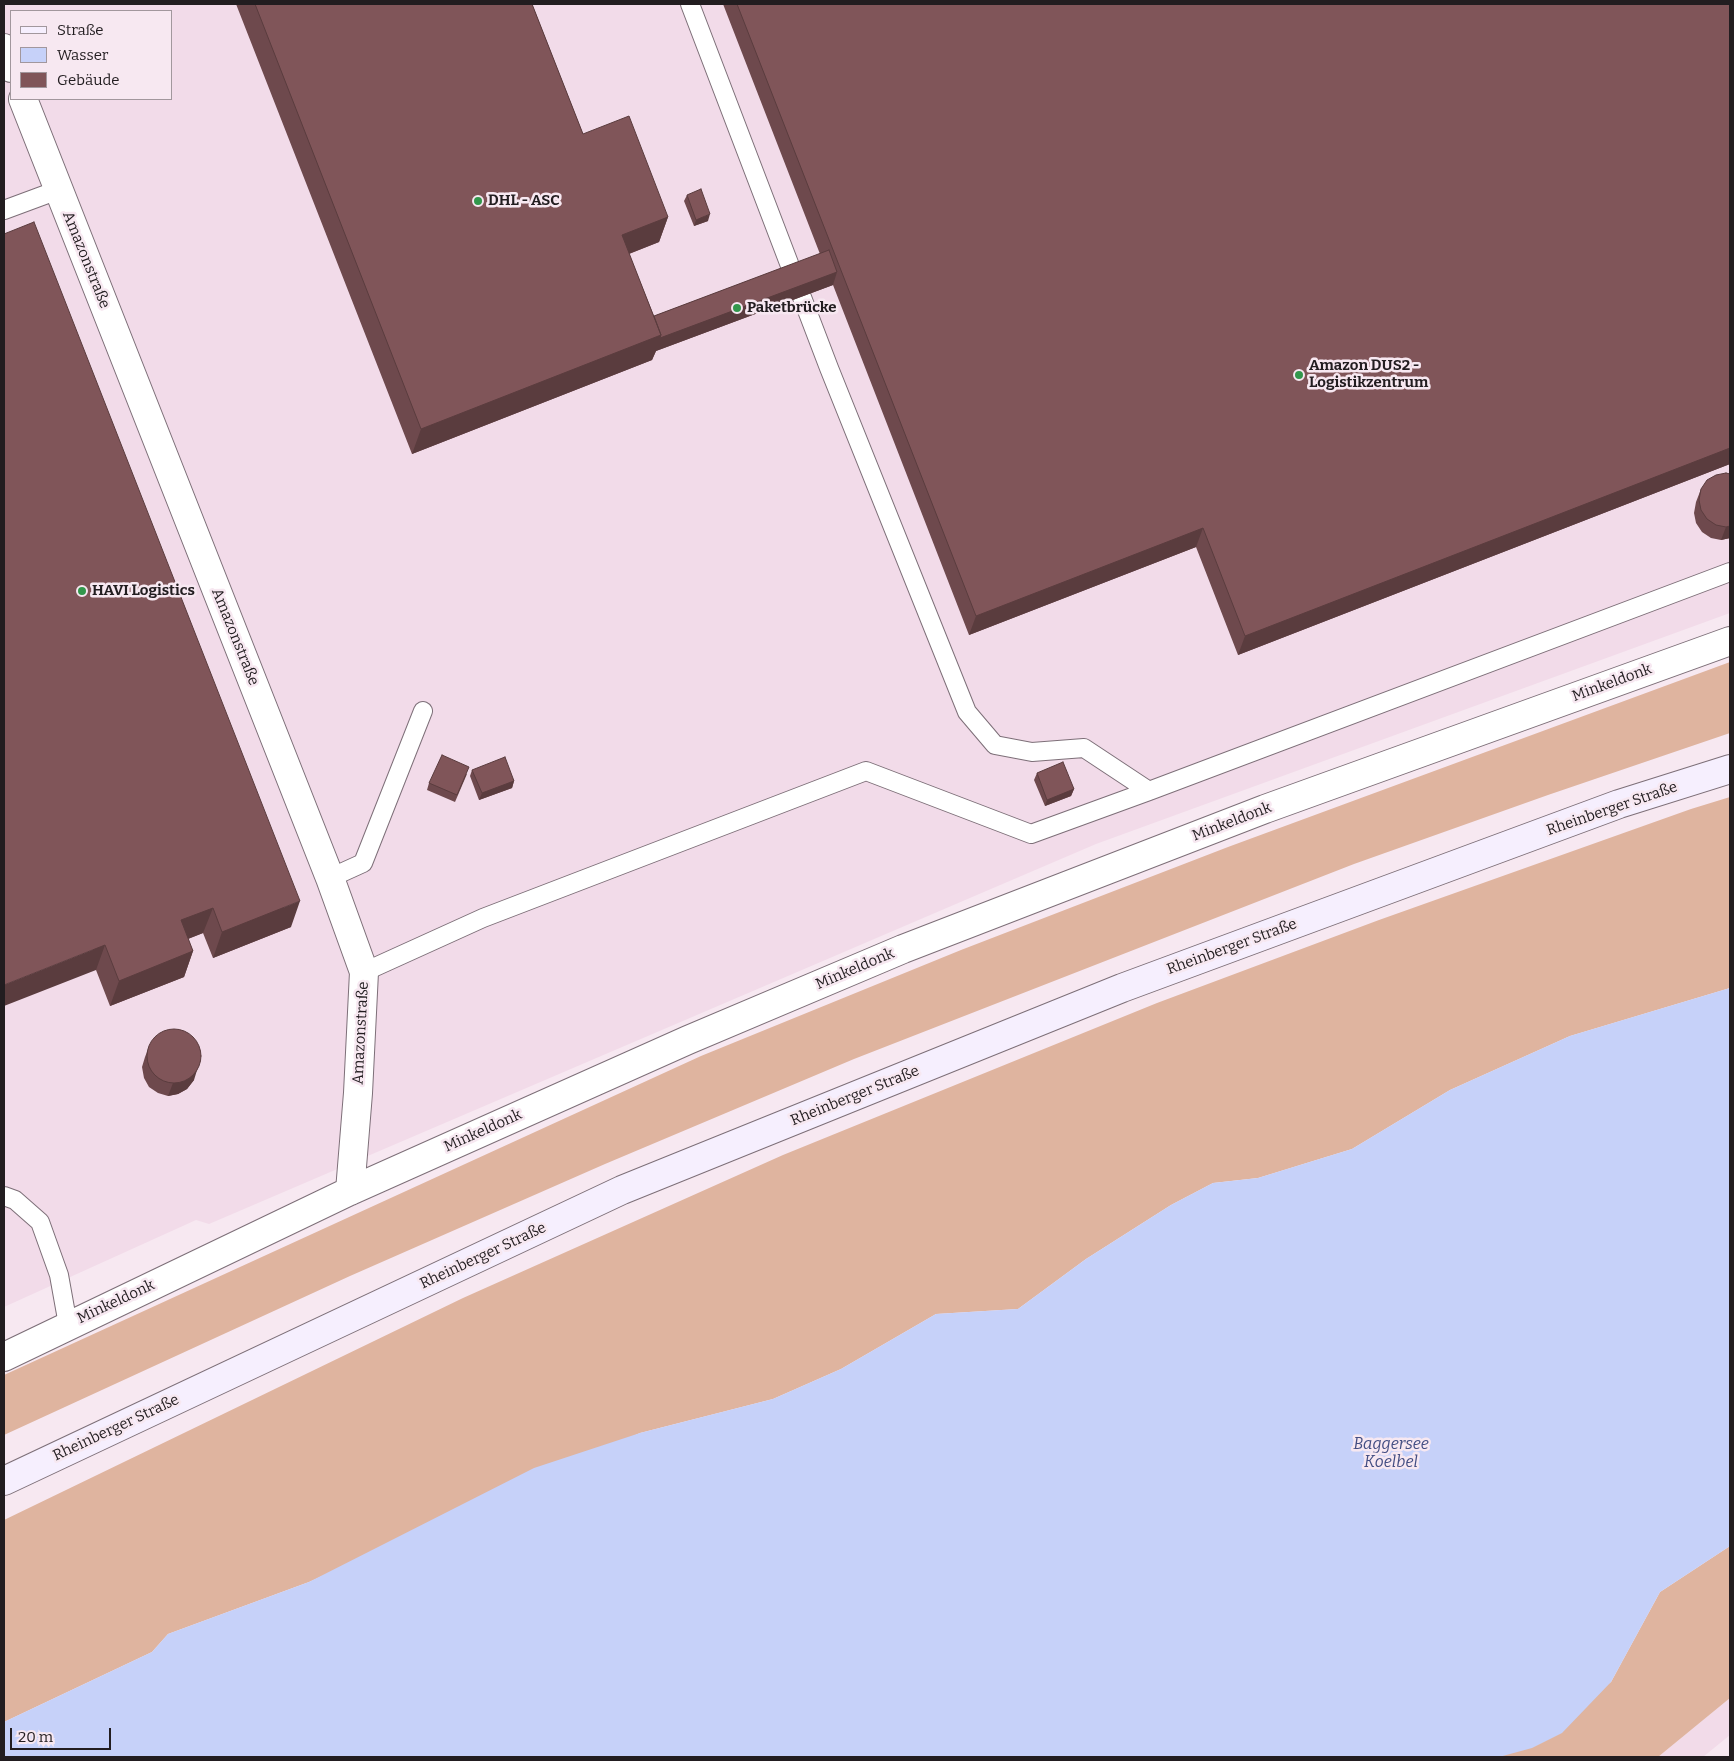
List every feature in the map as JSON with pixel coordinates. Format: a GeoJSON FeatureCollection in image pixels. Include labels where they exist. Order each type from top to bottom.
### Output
{"type":"FeatureCollection","features":[{"type":"Feature","properties":{"kind":"main road","name":"Rheinberger Straße"},"geometry":{"type":"LineString","coordinates":[[4,1482],[622,1190],[1122,988],[1619,804],[1730,769]]}},
{"type":"Feature","properties":{"kind":"street"},"geometry":{"type":"LineString","coordinates":[[4,48],[10,65]]}},
{"type":"Feature","properties":{"kind":"street","name":"Amazonstraße"},"geometry":{"type":"LineString","coordinates":[[23,100],[330,878],[364,972],[358,1093],[350,1191]]}},
{"type":"Feature","properties":{"kind":"street","name":"Minkeldonk"},"geometry":{"type":"LineString","coordinates":[[4,1357],[350,1191],[688,1040],[903,949],[1265,809],[1730,641]]}},
{"type":"Feature","properties":{"kind":"lane"},"geometry":{"type":"LineString","coordinates":[[690,4],[826,358],[967,712],[995,745],[1032,752],[1084,748],[1149,792]]}},
{"type":"Feature","properties":{"kind":"lane"},"geometry":{"type":"LineString","coordinates":[[4,210],[58,190]]}},
{"type":"Feature","properties":{"kind":"lane"},"geometry":{"type":"LineString","coordinates":[[364,972],[483,918],[866,771],[1031,834],[1149,792],[1730,572]]}},
{"type":"Feature","properties":{"kind":"lane"},"geometry":{"type":"LineString","coordinates":[[330,878],[363,863],[423,711]]}},
{"type":"Feature","properties":{"kind":"lane"},"geometry":{"type":"LineString","coordinates":[[4,1196],[15,1200],[40,1222],[59,1275],[68,1325]]}},
{"type":"Feature","properties":{"kind":"shaded area"},"geometry":{"type":"Polygon","coordinates":[[[4,4],[1730,4],[1730,613],[1096,844],[209,1224],[196,1220],[4,1307],[4,4]]]}},
{"type":"Feature","properties":{"kind":"shaded area"},"geometry":{"type":"Polygon","coordinates":[[[1730,662],[1730,733],[1354,864],[854,1059],[605,1164],[350,1276],[4,1435],[4,1375],[701,1056],[961,950],[1228,847],[1730,662]]]}},
{"type":"Feature","properties":{"kind":"shaded area"},"geometry":{"type":"Polygon","coordinates":[[[1730,797],[1730,988],[1570,1036],[1450,1090],[1352,1149],[1258,1178],[1213,1183],[1171,1205],[1086,1259],[1018,1309],[936,1314],[841,1369],[773,1399],[640,1433],[309,1582],[168,1634],[152,1652],[4,1722],[4,1520],[463,1298],[783,1155],[1157,1003],[1379,920],[1691,809],[1730,797]]]}},
{"type":"Feature","properties":{"kind":"shaded area"},"geometry":{"type":"Polygon","coordinates":[[[1730,1546],[1730,1698],[1658,1757],[1499,1757],[1611,1682],[1660,1592],[1730,1546]]]}},
{"type":"Feature","properties":{"kind":"shaded area"},"geometry":{"type":"Polygon","coordinates":[[[1730,1698],[1730,1735],[1703,1757],[1658,1757],[1730,1698]]]}},
{"type":"Feature","properties":{"kind":"water","name":"Baggersee Koelbel"},"geometry":{"type":"Polygon","coordinates":[[[1730,988],[1730,1546],[1660,1592],[1611,1682],[1562,1733],[1532,1748],[1499,1757],[4,1757],[4,1722],[152,1652],[168,1634],[309,1582],[534,1468],[640,1433],[773,1399],[841,1369],[936,1314],[1018,1309],[1086,1259],[1171,1205],[1213,1183],[1258,1178],[1352,1149],[1450,1090],[1570,1036],[1730,988]]]}},
{"type":"Feature","properties":{"kind":"building","name":"DHL - ASC"},"geometry":{"type":"Polygon","coordinates":[[[255,4],[532,4],[583,134],[629,116],[668,217],[622,235],[661,335],[421,429],[255,4]]]}},
{"type":"Feature","properties":{"kind":"building","name":"Amazon DUS2 - Logistikzentrum"},"geometry":{"type":"Polygon","coordinates":[[[737,4],[1730,4],[1730,448],[1245,636],[1203,528],[976,616],[737,4]]]}},
{"type":"Feature","properties":{"kind":"building"},"geometry":{"type":"Polygon","coordinates":[[[701,189],[710,214],[696,220],[687,195],[701,189]]]}},
{"type":"Feature","properties":{"kind":"building","name":"HAVI Logistics"},"geometry":{"type":"Polygon","coordinates":[[[34,222],[300,901],[222,932],[213,908],[181,920],[193,951],[119,981],[105,945],[4,985],[4,234],[34,222]]]}},
{"type":"Feature","properties":{"kind":"building"},"geometry":{"type":"Polygon","coordinates":[[[829,250],[837,272],[660,338],[661,335],[654,316],[829,250]]]}},
{"type":"Feature","properties":{"kind":"building"},"geometry":{"type":"Polygon","coordinates":[[[1730,474],[1730,526],[1726,527],[1716,525],[1707,519],[1701,510],[1699,500],[1701,489],[1707,480],[1716,475],[1730,474]]]}},
{"type":"Feature","properties":{"kind":"building"},"geometry":{"type":"Polygon","coordinates":[[[442,755],[469,767],[457,795],[429,783],[442,755]]]}},
{"type":"Feature","properties":{"kind":"building"},"geometry":{"type":"Polygon","coordinates":[[[505,757],[514,781],[482,793],[472,770],[505,757]]]}},
{"type":"Feature","properties":{"kind":"building"},"geometry":{"type":"Polygon","coordinates":[[[1063,762],[1074,789],[1047,800],[1037,773],[1063,762]]]}},
{"type":"Feature","properties":{"kind":"building"},"geometry":{"type":"Polygon","coordinates":[[[174,1029],[184,1031],[193,1037],[199,1046],[201,1056],[199,1066],[193,1075],[184,1081],[174,1083],[164,1081],[155,1075],[149,1066],[147,1056],[149,1046],[155,1037],[164,1031],[174,1029]]]}},
{"type":"Feature","properties":{"kind":"place","name":"DHL - ASC"},"geometry":{"type":"Point","coordinates":[478,201]}},
{"type":"Feature","properties":{"kind":"place","name":"Paketbrücke"},"geometry":{"type":"Point","coordinates":[737,308]}},
{"type":"Feature","properties":{"kind":"place","name":"Amazon DUS2 - Logistikzentrum"},"geometry":{"type":"Point","coordinates":[1299,375]}},
{"type":"Feature","properties":{"kind":"place","name":"HAVI Logistics"},"geometry":{"type":"Point","coordinates":[82,591]}}]}
